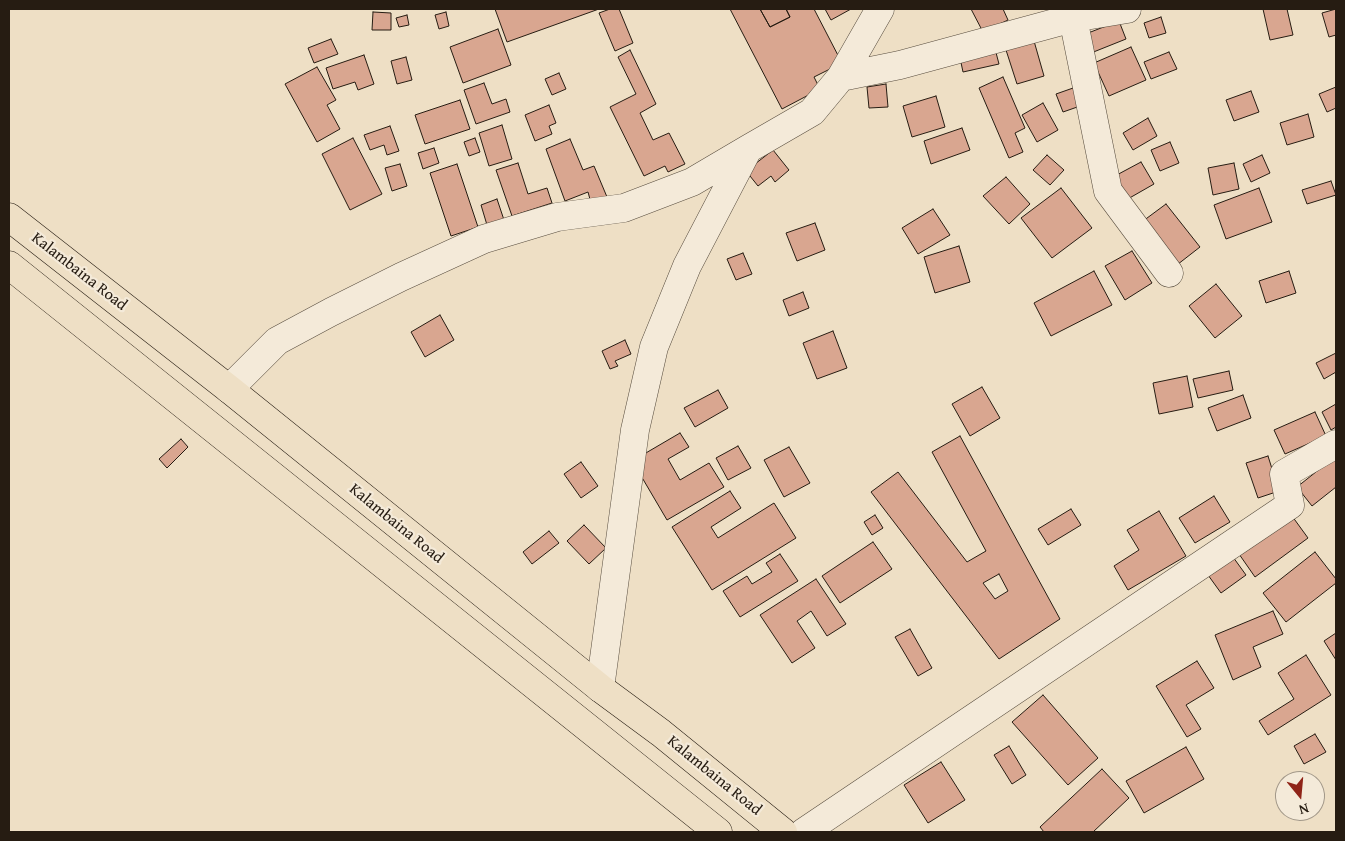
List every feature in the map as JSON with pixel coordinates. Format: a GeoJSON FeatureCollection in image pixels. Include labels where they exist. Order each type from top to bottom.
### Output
{"type":"FeatureCollection","features":[{"type":"Feature","properties":{"kind":"main road","name":"Kalambaina Road"},"geometry":{"type":"LineString","coordinates":[[9,217],[229,389],[600,688],[661,733],[783,832]]}},
{"type":"Feature","properties":{"kind":"main road"},"geometry":{"type":"LineString","coordinates":[[9,265],[718,832]]}},
{"type":"Feature","properties":{"kind":"street"},"geometry":{"type":"LineString","coordinates":[[229,389],[277,341],[331,312],[418,270],[484,239],[557,217],[624,208],[692,182],[812,112],[841,77],[880,9]]}},
{"type":"Feature","properties":{"kind":"street"},"geometry":{"type":"LineString","coordinates":[[841,77],[900,65],[1073,18],[1126,9]]}},
{"type":"Feature","properties":{"kind":"street"},"geometry":{"type":"LineString","coordinates":[[1073,18],[1108,191],[1169,273]]}},
{"type":"Feature","properties":{"kind":"street"},"geometry":{"type":"LineString","coordinates":[[600,688],[635,430],[654,347],[687,266],[748,149]]}},
{"type":"Feature","properties":{"kind":"street"},"geometry":{"type":"LineString","coordinates":[[804,832],[1290,505],[1284,474],[1336,444]]}},
{"type":"Feature","properties":{"kind":"building"},"geometry":{"type":"Polygon","coordinates":[[[495,9],[599,9],[507,42],[495,9]]]}},
{"type":"Feature","properties":{"kind":"building"},"geometry":{"type":"Polygon","coordinates":[[[610,9],[619,9],[633,43],[615,51],[599,13],[610,9]]]}},
{"type":"Feature","properties":{"kind":"building"},"geometry":{"type":"Polygon","coordinates":[[[730,9],[760,9],[770,27],[790,17],[786,9],[814,9],[842,63],[814,77],[820,89],[782,109],[730,9]]]}},
{"type":"Feature","properties":{"kind":"building"},"geometry":{"type":"Polygon","coordinates":[[[760,9],[786,9],[790,17],[770,27],[760,9]]]}},
{"type":"Feature","properties":{"kind":"building"},"geometry":{"type":"Polygon","coordinates":[[[825,9],[851,9],[831,20],[825,9]]]}},
{"type":"Feature","properties":{"kind":"building"},"geometry":{"type":"Polygon","coordinates":[[[971,9],[1003,9],[1008,20],[983,32],[971,9]]]}},
{"type":"Feature","properties":{"kind":"building"},"geometry":{"type":"Polygon","coordinates":[[[1263,9],[1287,9],[1293,35],[1270,40],[1263,9]]]}},
{"type":"Feature","properties":{"kind":"building"},"geometry":{"type":"Polygon","coordinates":[[[1336,9],[1336,35],[1329,37],[1322,13],[1336,9]]]}},
{"type":"Feature","properties":{"kind":"building"},"geometry":{"type":"Polygon","coordinates":[[[373,12],[391,13],[391,30],[372,30],[373,12]]]}},
{"type":"Feature","properties":{"kind":"building"},"geometry":{"type":"Polygon","coordinates":[[[446,12],[449,26],[439,29],[435,15],[446,12]]]}},
{"type":"Feature","properties":{"kind":"building"},"geometry":{"type":"Polygon","coordinates":[[[407,15],[409,25],[399,27],[396,18],[407,15]]]}},
{"type":"Feature","properties":{"kind":"building"},"geometry":{"type":"Polygon","coordinates":[[[1161,17],[1166,33],[1149,38],[1144,23],[1161,17]]]}},
{"type":"Feature","properties":{"kind":"building"},"geometry":{"type":"Polygon","coordinates":[[[1119,21],[1126,39],[1091,53],[1083,35],[1119,21]]]}},
{"type":"Feature","properties":{"kind":"building"},"geometry":{"type":"Polygon","coordinates":[[[498,29],[511,65],[463,83],[450,47],[498,29]]]}},
{"type":"Feature","properties":{"kind":"building"},"geometry":{"type":"Polygon","coordinates":[[[331,39],[338,54],[314,63],[308,48],[331,39]]]}},
{"type":"Feature","properties":{"kind":"building"},"geometry":{"type":"Polygon","coordinates":[[[1034,41],[1044,76],[1017,84],[1006,50],[1034,41]]]}},
{"type":"Feature","properties":{"kind":"building"},"geometry":{"type":"Polygon","coordinates":[[[994,45],[999,64],[963,72],[959,53],[994,45]]]}},
{"type":"Feature","properties":{"kind":"building"},"geometry":{"type":"Polygon","coordinates":[[[1131,47],[1146,80],[1109,96],[1094,63],[1131,47]]]}},
{"type":"Feature","properties":{"kind":"building"},"geometry":{"type":"Polygon","coordinates":[[[630,50],[656,104],[640,113],[653,140],[669,133],[685,164],[668,172],[665,166],[644,176],[610,107],[636,94],[618,57],[630,50]]]}},
{"type":"Feature","properties":{"kind":"building"},"geometry":{"type":"Polygon","coordinates":[[[1169,52],[1177,69],[1151,79],[1144,62],[1169,52]]]}},
{"type":"Feature","properties":{"kind":"building"},"geometry":{"type":"Polygon","coordinates":[[[364,55],[374,84],[358,90],[355,82],[333,89],[326,68],[364,55]]]}},
{"type":"Feature","properties":{"kind":"building"},"geometry":{"type":"Polygon","coordinates":[[[406,57],[412,80],[397,84],[391,61],[406,57]]]}},
{"type":"Feature","properties":{"kind":"building"},"geometry":{"type":"Polygon","coordinates":[[[317,67],[336,100],[327,105],[340,129],[317,142],[285,84],[317,67]]]}},
{"type":"Feature","properties":{"kind":"building"},"geometry":{"type":"Polygon","coordinates":[[[559,73],[566,89],[552,95],[545,79],[559,73]]]}},
{"type":"Feature","properties":{"kind":"building"},"geometry":{"type":"Polygon","coordinates":[[[1003,77],[1025,128],[1015,133],[1023,152],[1009,158],[979,88],[1003,77]]]}},
{"type":"Feature","properties":{"kind":"building"},"geometry":{"type":"Polygon","coordinates":[[[484,83],[492,104],[506,99],[510,112],[476,124],[464,90],[484,83]]]}},
{"type":"Feature","properties":{"kind":"building"},"geometry":{"type":"Polygon","coordinates":[[[886,84],[888,107],[869,108],[867,87],[886,84]]]}},
{"type":"Feature","properties":{"kind":"building"},"geometry":{"type":"Polygon","coordinates":[[[1076,87],[1083,105],[1063,112],[1056,94],[1076,87]]]}},
{"type":"Feature","properties":{"kind":"building"},"geometry":{"type":"Polygon","coordinates":[[[1336,87],[1336,108],[1327,112],[1319,94],[1336,87]]]}},
{"type":"Feature","properties":{"kind":"building"},"geometry":{"type":"Polygon","coordinates":[[[1251,91],[1259,112],[1234,121],[1226,100],[1251,91]]]}},
{"type":"Feature","properties":{"kind":"building"},"geometry":{"type":"Polygon","coordinates":[[[936,96],[945,127],[912,137],[903,106],[936,96]]]}},
{"type":"Feature","properties":{"kind":"building"},"geometry":{"type":"Polygon","coordinates":[[[460,100],[470,129],[425,144],[415,115],[460,100]]]}},
{"type":"Feature","properties":{"kind":"building"},"geometry":{"type":"Polygon","coordinates":[[[1043,103],[1058,130],[1037,142],[1022,115],[1043,103]]]}},
{"type":"Feature","properties":{"kind":"building"},"geometry":{"type":"Polygon","coordinates":[[[549,105],[556,123],[549,126],[552,134],[535,141],[525,115],[549,105]]]}},
{"type":"Feature","properties":{"kind":"building"},"geometry":{"type":"Polygon","coordinates":[[[1308,114],[1314,137],[1287,145],[1280,123],[1308,114]]]}},
{"type":"Feature","properties":{"kind":"building"},"geometry":{"type":"Polygon","coordinates":[[[1148,118],[1157,136],[1133,150],[1123,133],[1148,118]]]}},
{"type":"Feature","properties":{"kind":"building"},"geometry":{"type":"Polygon","coordinates":[[[502,125],[512,159],[489,166],[479,133],[502,125]]]}},
{"type":"Feature","properties":{"kind":"building"},"geometry":{"type":"Polygon","coordinates":[[[390,126],[399,151],[387,155],[384,145],[370,150],[364,135],[390,126]]]}},
{"type":"Feature","properties":{"kind":"building"},"geometry":{"type":"Polygon","coordinates":[[[962,128],[970,150],[931,164],[924,141],[962,128]]]}},
{"type":"Feature","properties":{"kind":"building"},"geometry":{"type":"Polygon","coordinates":[[[353,138],[382,194],[350,210],[322,154],[353,138]]]}},
{"type":"Feature","properties":{"kind":"building"},"geometry":{"type":"Polygon","coordinates":[[[475,138],[480,152],[469,156],[464,142],[475,138]]]}},
{"type":"Feature","properties":{"kind":"building"},"geometry":{"type":"Polygon","coordinates":[[[570,139],[583,170],[594,166],[607,197],[591,203],[588,192],[565,201],[546,149],[570,139]]]}},
{"type":"Feature","properties":{"kind":"building"},"geometry":{"type":"Polygon","coordinates":[[[1170,142],[1179,163],[1160,171],[1151,150],[1170,142]]]}},
{"type":"Feature","properties":{"kind":"building"},"geometry":{"type":"Polygon","coordinates":[[[434,148],[439,163],[423,169],[418,153],[434,148]]]}},
{"type":"Feature","properties":{"kind":"building"},"geometry":{"type":"Polygon","coordinates":[[[773,150],[789,170],[775,182],[771,176],[758,186],[746,171],[773,150]]]}},
{"type":"Feature","properties":{"kind":"building"},"geometry":{"type":"Polygon","coordinates":[[[1047,155],[1064,170],[1050,185],[1033,170],[1047,155]]]}},
{"type":"Feature","properties":{"kind":"building"},"geometry":{"type":"Polygon","coordinates":[[[1262,155],[1270,173],[1251,182],[1243,164],[1262,155]]]}},
{"type":"Feature","properties":{"kind":"building"},"geometry":{"type":"Polygon","coordinates":[[[1141,162],[1154,184],[1126,200],[1113,177],[1141,162]]]}},
{"type":"Feature","properties":{"kind":"building"},"geometry":{"type":"Polygon","coordinates":[[[518,163],[528,194],[547,188],[552,203],[512,216],[496,170],[518,163]]]}},
{"type":"Feature","properties":{"kind":"building"},"geometry":{"type":"Polygon","coordinates":[[[1234,163],[1239,189],[1213,195],[1208,168],[1234,163]]]}},
{"type":"Feature","properties":{"kind":"building"},"geometry":{"type":"Polygon","coordinates":[[[400,164],[407,186],[392,191],[385,168],[400,164]]]}},
{"type":"Feature","properties":{"kind":"building"},"geometry":{"type":"Polygon","coordinates":[[[457,164],[478,227],[451,236],[430,173],[457,164]]]}},
{"type":"Feature","properties":{"kind":"building"},"geometry":{"type":"Polygon","coordinates":[[[1006,177],[1030,204],[1009,224],[983,196],[1006,177]]]}},
{"type":"Feature","properties":{"kind":"building"},"geometry":{"type":"Polygon","coordinates":[[[1331,181],[1336,195],[1307,204],[1302,190],[1331,181]]]}},
{"type":"Feature","properties":{"kind":"building"},"geometry":{"type":"Polygon","coordinates":[[[1061,188],[1092,228],[1052,258],[1021,218],[1061,188]]]}},
{"type":"Feature","properties":{"kind":"building"},"geometry":{"type":"Polygon","coordinates":[[[1259,188],[1272,222],[1226,239],[1214,205],[1259,188]]]}},
{"type":"Feature","properties":{"kind":"building"},"geometry":{"type":"Polygon","coordinates":[[[497,199],[504,220],[487,225],[481,205],[497,199]]]}},
{"type":"Feature","properties":{"kind":"building"},"geometry":{"type":"Polygon","coordinates":[[[1166,204],[1200,247],[1173,268],[1139,224],[1166,204]]]}},
{"type":"Feature","properties":{"kind":"building"},"geometry":{"type":"Polygon","coordinates":[[[933,209],[950,235],[918,254],[902,228],[933,209]]]}},
{"type":"Feature","properties":{"kind":"building"},"geometry":{"type":"Polygon","coordinates":[[[815,223],[825,250],[797,261],[786,233],[815,223]]]}},
{"type":"Feature","properties":{"kind":"building"},"geometry":{"type":"Polygon","coordinates":[[[959,246],[970,282],[935,293],[924,257],[959,246]]]}},
{"type":"Feature","properties":{"kind":"building"},"geometry":{"type":"Polygon","coordinates":[[[1132,251],[1152,283],[1125,300],[1105,266],[1132,251]]]}},
{"type":"Feature","properties":{"kind":"building"},"geometry":{"type":"Polygon","coordinates":[[[743,253],[752,274],[736,280],[727,259],[743,253]]]}},
{"type":"Feature","properties":{"kind":"building"},"geometry":{"type":"Polygon","coordinates":[[[1094,271],[1112,305],[1051,336],[1034,303],[1094,271]]]}},
{"type":"Feature","properties":{"kind":"building"},"geometry":{"type":"Polygon","coordinates":[[[1289,271],[1296,293],[1266,303],[1259,281],[1289,271]]]}},
{"type":"Feature","properties":{"kind":"building"},"geometry":{"type":"Polygon","coordinates":[[[1216,284],[1242,316],[1215,338],[1189,306],[1216,284]]]}},
{"type":"Feature","properties":{"kind":"building"},"geometry":{"type":"Polygon","coordinates":[[[803,292],[809,308],[789,316],[783,300],[803,292]]]}},
{"type":"Feature","properties":{"kind":"building"},"geometry":{"type":"Polygon","coordinates":[[[440,315],[454,340],[425,357],[411,332],[440,315]]]}},
{"type":"Feature","properties":{"kind":"building"},"geometry":{"type":"Polygon","coordinates":[[[833,331],[847,368],[817,379],[803,343],[833,331]]]}},
{"type":"Feature","properties":{"kind":"building"},"geometry":{"type":"Polygon","coordinates":[[[625,340],[631,354],[615,361],[618,366],[610,369],[602,351],[625,340]]]}},
{"type":"Feature","properties":{"kind":"building"},"geometry":{"type":"Polygon","coordinates":[[[1336,353],[1336,372],[1324,379],[1316,363],[1336,353]]]}},
{"type":"Feature","properties":{"kind":"building"},"geometry":{"type":"Polygon","coordinates":[[[1229,371],[1233,390],[1198,398],[1193,379],[1229,371]]]}},
{"type":"Feature","properties":{"kind":"building"},"geometry":{"type":"Polygon","coordinates":[[[1187,376],[1193,407],[1159,414],[1153,383],[1187,376]]]}},
{"type":"Feature","properties":{"kind":"building"},"geometry":{"type":"Polygon","coordinates":[[[982,387],[1000,418],[970,436],[952,404],[982,387]]]}},
{"type":"Feature","properties":{"kind":"building"},"geometry":{"type":"Polygon","coordinates":[[[718,390],[728,408],[695,427],[684,408],[718,390]]]}},
{"type":"Feature","properties":{"kind":"building"},"geometry":{"type":"Polygon","coordinates":[[[1243,395],[1251,418],[1217,431],[1208,408],[1243,395]]]}},
{"type":"Feature","properties":{"kind":"building"},"geometry":{"type":"Polygon","coordinates":[[[1336,404],[1336,427],[1331,430],[1322,412],[1336,404]]]}},
{"type":"Feature","properties":{"kind":"building"},"geometry":{"type":"Polygon","coordinates":[[[1315,412],[1326,436],[1285,454],[1274,430],[1315,412]]]}},
{"type":"Feature","properties":{"kind":"building"},"geometry":{"type":"Polygon","coordinates":[[[680,433],[689,447],[668,459],[680,480],[709,463],[724,487],[667,520],[637,469],[639,457],[680,433]]]}},
{"type":"Feature","properties":{"kind":"building"},"geometry":{"type":"Polygon","coordinates":[[[960,436],[1060,619],[999,659],[871,492],[898,472],[967,562],[986,551],[932,452],[960,436]],[[999,574],[983,583],[995,599],[1008,591],[999,574]]]}},
{"type":"Feature","properties":{"kind":"building"},"geometry":{"type":"Polygon","coordinates":[[[181,439],[188,447],[167,468],[159,459],[181,439]]]}},
{"type":"Feature","properties":{"kind":"building"},"geometry":{"type":"Polygon","coordinates":[[[738,446],[751,468],[728,480],[716,458],[738,446]]]}},
{"type":"Feature","properties":{"kind":"building"},"geometry":{"type":"Polygon","coordinates":[[[789,447],[810,483],[784,497],[764,460],[789,447]]]}},
{"type":"Feature","properties":{"kind":"building"},"geometry":{"type":"Polygon","coordinates":[[[1268,456],[1279,491],[1258,498],[1246,463],[1268,456]]]}},
{"type":"Feature","properties":{"kind":"building"},"geometry":{"type":"Polygon","coordinates":[[[1336,456],[1336,487],[1312,506],[1297,487],[1336,456]]]}},
{"type":"Feature","properties":{"kind":"building"},"geometry":{"type":"Polygon","coordinates":[[[581,462],[598,486],[581,498],[564,474],[581,462]]]}},
{"type":"Feature","properties":{"kind":"building"},"geometry":{"type":"Polygon","coordinates":[[[730,491],[741,508],[711,527],[718,538],[774,503],[796,538],[712,590],[672,527],[730,491]]]}},
{"type":"Feature","properties":{"kind":"building"},"geometry":{"type":"Polygon","coordinates":[[[1214,496],[1230,522],[1195,543],[1179,518],[1214,496]]]}},
{"type":"Feature","properties":{"kind":"building"},"geometry":{"type":"Polygon","coordinates":[[[1071,509],[1081,525],[1048,545],[1038,529],[1071,509]]]}},
{"type":"Feature","properties":{"kind":"building"},"geometry":{"type":"Polygon","coordinates":[[[1159,511],[1186,556],[1128,590],[1114,566],[1139,550],[1127,530],[1159,511]]]}},
{"type":"Feature","properties":{"kind":"building"},"geometry":{"type":"Polygon","coordinates":[[[875,515],[883,528],[872,535],[864,522],[875,515]]]}},
{"type":"Feature","properties":{"kind":"building"},"geometry":{"type":"Polygon","coordinates":[[[1292,516],[1308,538],[1255,577],[1239,554],[1292,516]]]}},
{"type":"Feature","properties":{"kind":"building"},"geometry":{"type":"Polygon","coordinates":[[[584,525],[606,548],[589,564],[567,541],[584,525]]]}},
{"type":"Feature","properties":{"kind":"building"},"geometry":{"type":"Polygon","coordinates":[[[549,531],[559,543],[532,564],[523,552],[549,531]]]}},
{"type":"Feature","properties":{"kind":"building"},"geometry":{"type":"Polygon","coordinates":[[[873,542],[892,569],[840,603],[822,576],[873,542]]]}},
{"type":"Feature","properties":{"kind":"building"},"geometry":{"type":"Polygon","coordinates":[[[1315,552],[1336,579],[1336,583],[1286,622],[1263,593],[1315,552]]]}},
{"type":"Feature","properties":{"kind":"building"},"geometry":{"type":"Polygon","coordinates":[[[780,554],[798,581],[740,617],[723,591],[747,576],[752,584],[772,572],[766,563],[780,554]]]}},
{"type":"Feature","properties":{"kind":"building"},"geometry":{"type":"Polygon","coordinates":[[[1233,557],[1246,575],[1221,593],[1208,575],[1233,557]]]}},
{"type":"Feature","properties":{"kind":"building"},"geometry":{"type":"Polygon","coordinates":[[[816,579],[846,624],[827,636],[811,611],[797,621],[815,648],[792,663],[760,615],[816,579]]]}},
{"type":"Feature","properties":{"kind":"building"},"geometry":{"type":"Polygon","coordinates":[[[1273,611],[1283,634],[1253,647],[1261,667],[1233,680],[1215,635],[1273,611]]]}},
{"type":"Feature","properties":{"kind":"building"},"geometry":{"type":"Polygon","coordinates":[[[910,629],[932,668],[918,676],[895,637],[910,629]]]}},
{"type":"Feature","properties":{"kind":"building"},"geometry":{"type":"Polygon","coordinates":[[[1336,633],[1336,660],[1324,641],[1336,633]]]}},
{"type":"Feature","properties":{"kind":"building"},"geometry":{"type":"Polygon","coordinates":[[[1306,655],[1331,695],[1268,735],[1259,721],[1294,699],[1278,673],[1306,655]]]}},
{"type":"Feature","properties":{"kind":"building"},"geometry":{"type":"Polygon","coordinates":[[[1197,661],[1214,688],[1186,705],[1201,729],[1187,737],[1156,686],[1197,661]]]}},
{"type":"Feature","properties":{"kind":"building"},"geometry":{"type":"Polygon","coordinates":[[[1043,695],[1098,758],[1068,785],[1012,722],[1043,695]]]}},
{"type":"Feature","properties":{"kind":"building"},"geometry":{"type":"Polygon","coordinates":[[[1315,734],[1326,752],[1304,764],[1294,746],[1315,734]]]}},
{"type":"Feature","properties":{"kind":"building"},"geometry":{"type":"Polygon","coordinates":[[[1009,746],[1026,775],[1012,784],[994,755],[1009,746]]]}},
{"type":"Feature","properties":{"kind":"building"},"geometry":{"type":"Polygon","coordinates":[[[1186,747],[1204,779],[1144,813],[1126,781],[1186,747]]]}},
{"type":"Feature","properties":{"kind":"building"},"geometry":{"type":"Polygon","coordinates":[[[941,762],[965,800],[928,823],[904,785],[941,762]]]}},
{"type":"Feature","properties":{"kind":"building"},"geometry":{"type":"Polygon","coordinates":[[[1102,769],[1129,798],[1093,832],[1044,832],[1040,827],[1102,769]]]}}]}
